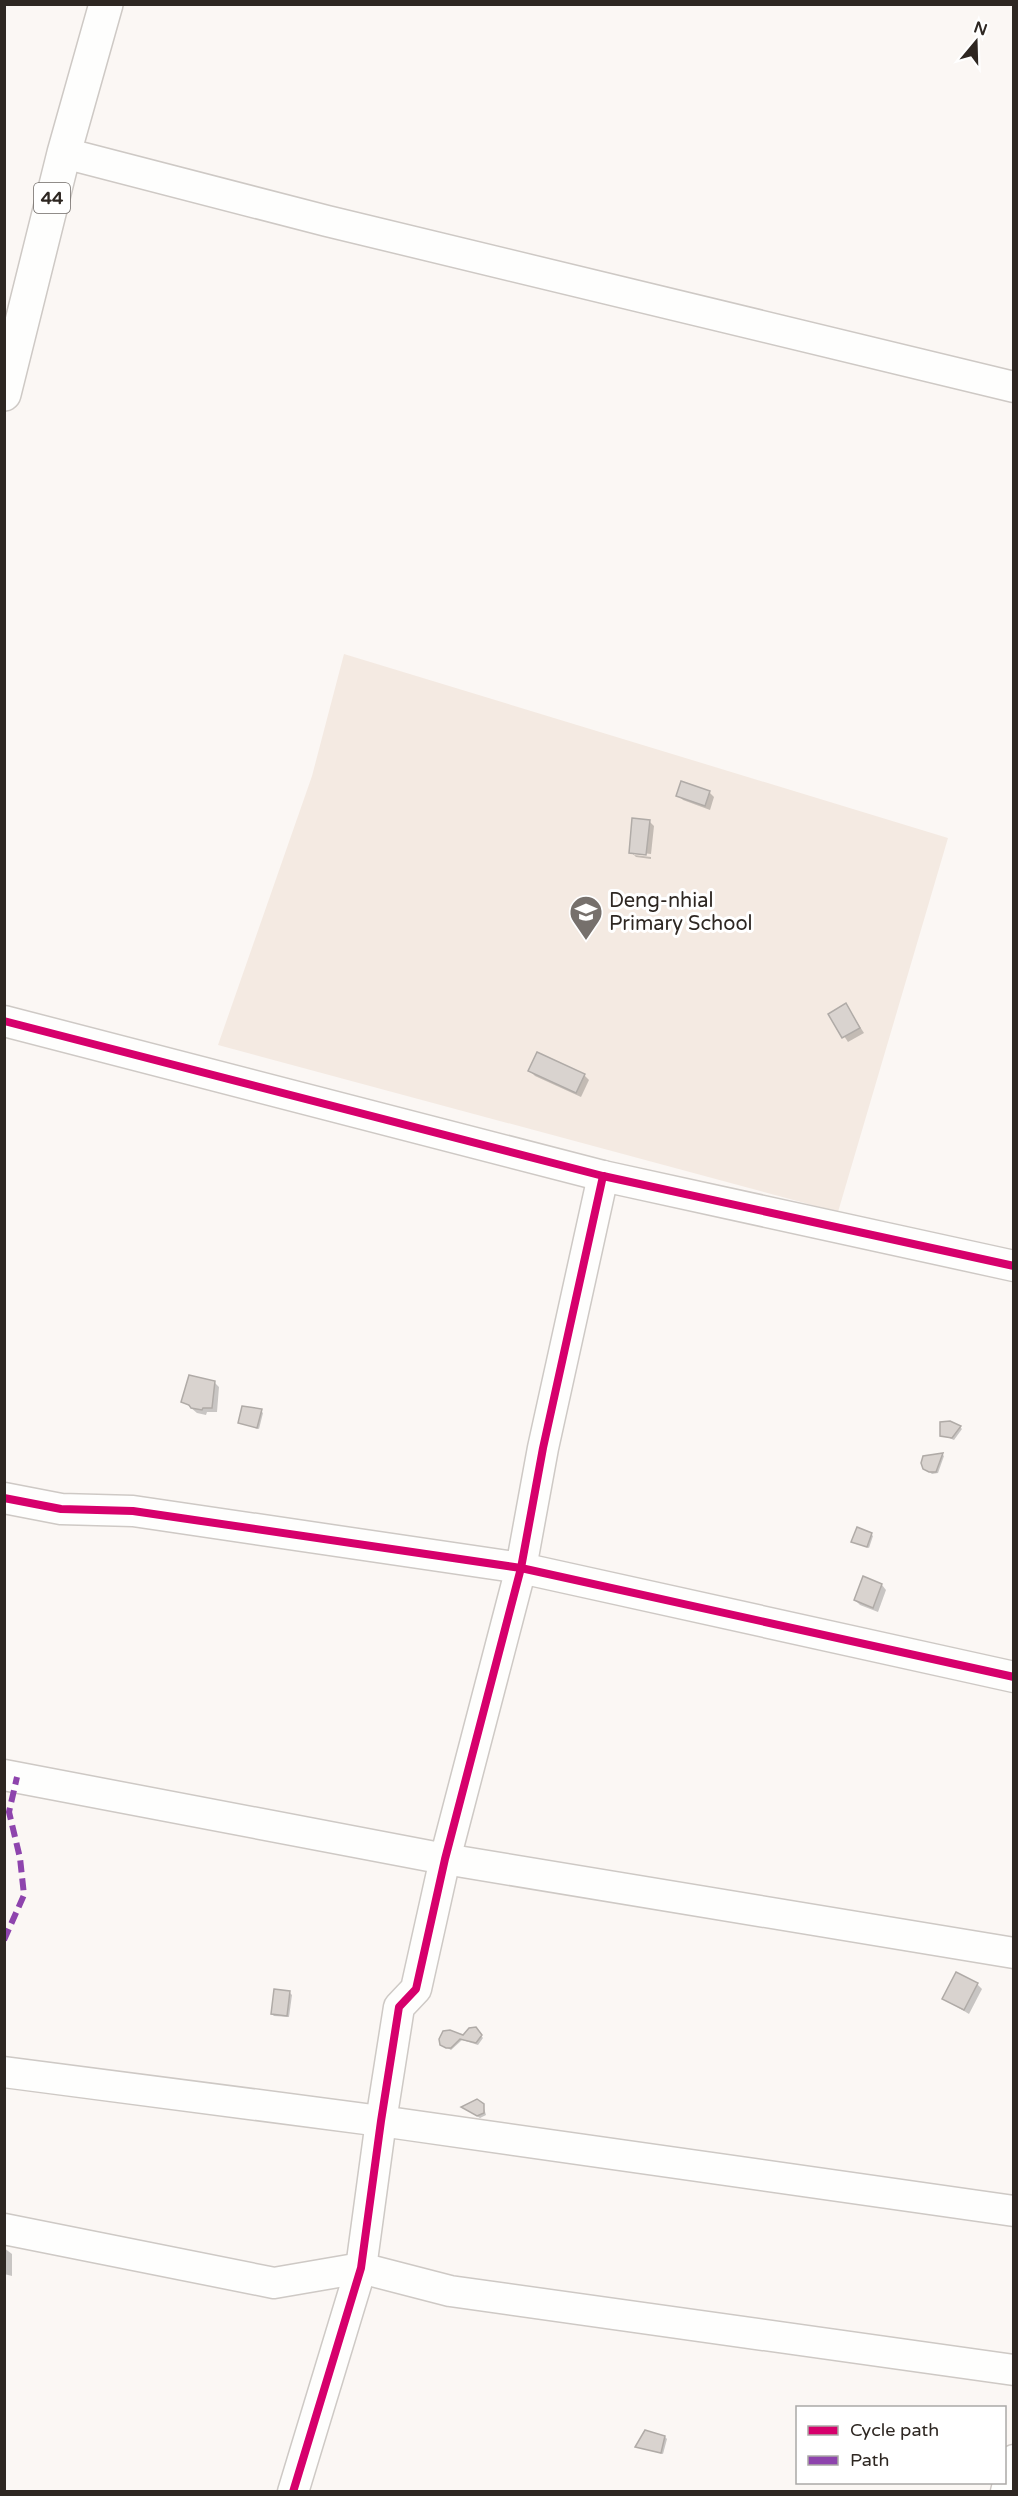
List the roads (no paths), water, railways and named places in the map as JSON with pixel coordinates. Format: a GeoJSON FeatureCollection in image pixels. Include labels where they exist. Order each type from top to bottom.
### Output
{"type":"FeatureCollection","features":[{"type":"Feature","properties":{"kind":"main road","name":"44"},"geometry":{"type":"LineString","coordinates":[[4,394],[64,153],[106,4]]}},
{"type":"Feature","properties":{"kind":"street"},"geometry":{"type":"LineString","coordinates":[[64,153],[339,224],[1014,387]]}},
{"type":"Feature","properties":{"kind":"street"},"geometry":{"type":"LineString","coordinates":[[4,1021],[603,1176],[1014,1266]]}},
{"type":"Feature","properties":{"kind":"street"},"geometry":{"type":"LineString","coordinates":[[293,2492],[361,2268],[399,2007],[416,1989],[445,1859],[521,1568],[543,1448],[603,1176]]}},
{"type":"Feature","properties":{"kind":"street"},"geometry":{"type":"LineString","coordinates":[[4,1498],[61,1509],[133,1511],[521,1568],[1014,1677]]}},
{"type":"Feature","properties":{"kind":"street"},"geometry":{"type":"LineString","coordinates":[[4,1775],[445,1859],[1014,1953]]}},
{"type":"Feature","properties":{"kind":"street"},"geometry":{"type":"LineString","coordinates":[[4,2072],[381,2121],[1014,2211]]}},
{"type":"Feature","properties":{"kind":"street"},"geometry":{"type":"LineString","coordinates":[[4,2229],[274,2283],[361,2268],[450,2291],[1014,2370]]}},
{"type":"Feature","properties":{"kind":"street"},"geometry":{"type":"LineString","coordinates":[[1006,2492],[1014,2460]]}},
{"type":"Feature","properties":{"kind":"place","name":"Deng-nhial Primary School"},"geometry":{"type":"Point","coordinates":[586,941]}}]}
